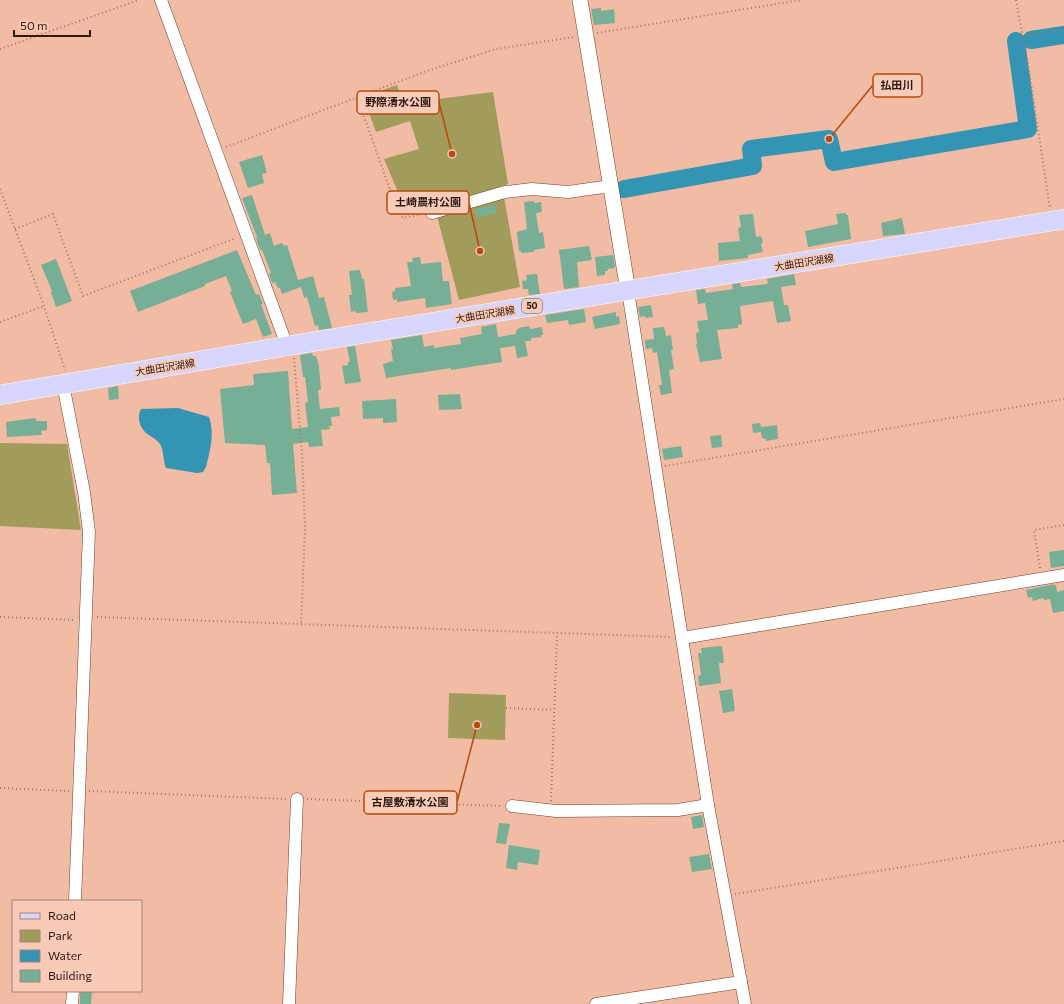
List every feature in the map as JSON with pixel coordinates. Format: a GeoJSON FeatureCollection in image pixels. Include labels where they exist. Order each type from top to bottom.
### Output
{"type":"FeatureCollection","features":[{"type":"Feature","properties":{"kind":"main road","name":"大曲田沢湖線"},"geometry":{"type":"LineString","coordinates":[[0,395],[1058,220]]}},
{"type":"Feature","properties":{"kind":"street"},"geometry":{"type":"LineString","coordinates":[[161,0],[246,234],[290,346]]}},
{"type":"Feature","properties":{"kind":"street"},"geometry":{"type":"LineString","coordinates":[[580,0],[657,467],[708,805],[745,1004]]}},
{"type":"Feature","properties":{"kind":"street"},"geometry":{"type":"LineString","coordinates":[[432,212],[505,192],[532,189],[568,192],[611,186]]}},
{"type":"Feature","properties":{"kind":"street"},"geometry":{"type":"LineString","coordinates":[[66,383],[84,492],[88,532],[75,900]]}},
{"type":"Feature","properties":{"kind":"street"},"geometry":{"type":"LineString","coordinates":[[682,638],[1064,575]]}},
{"type":"Feature","properties":{"kind":"street"},"geometry":{"type":"LineString","coordinates":[[289,1004],[297,799]]}},
{"type":"Feature","properties":{"kind":"street"},"geometry":{"type":"LineString","coordinates":[[512,806],[551,810],[678,810],[708,805]]}},
{"type":"Feature","properties":{"kind":"street"},"geometry":{"type":"LineString","coordinates":[[596,1004],[741,982]]}},
{"type":"Feature","properties":{"kind":"street"},"geometry":{"type":"LineString","coordinates":[[72,1004],[73,992]]}},
{"type":"Feature","properties":{"kind":"path"},"geometry":{"type":"LineString","coordinates":[[0,49],[139,0]]}},
{"type":"Feature","properties":{"kind":"path"},"geometry":{"type":"LineString","coordinates":[[215,150],[424,72],[496,49],[801,0]]}},
{"type":"Feature","properties":{"kind":"path"},"geometry":{"type":"LineString","coordinates":[[1016,0],[1058,220]]}},
{"type":"Feature","properties":{"kind":"path"},"geometry":{"type":"LineString","coordinates":[[1023,36],[1064,30]]}},
{"type":"Feature","properties":{"kind":"path"},"geometry":{"type":"LineString","coordinates":[[357,97],[398,212],[403,218],[432,212]]}},
{"type":"Feature","properties":{"kind":"path"},"geometry":{"type":"LineString","coordinates":[[0,189],[44,306],[66,383]]}},
{"type":"Feature","properties":{"kind":"path"},"geometry":{"type":"LineString","coordinates":[[15,229],[53,214],[83,296],[246,234]]}},
{"type":"Feature","properties":{"kind":"path"},"geometry":{"type":"LineString","coordinates":[[0,322],[44,306]]}},
{"type":"Feature","properties":{"kind":"path"},"geometry":{"type":"LineString","coordinates":[[290,346],[302,453],[305,528],[301,625]]}},
{"type":"Feature","properties":{"kind":"path"},"geometry":{"type":"LineString","coordinates":[[657,467],[1064,399]]}},
{"type":"Feature","properties":{"kind":"path"},"geometry":{"type":"LineString","coordinates":[[1042,579],[1034,530],[1064,525]]}},
{"type":"Feature","properties":{"kind":"path"},"geometry":{"type":"LineString","coordinates":[[0,617],[73,620],[104,617],[682,638]]}},
{"type":"Feature","properties":{"kind":"path"},"geometry":{"type":"LineString","coordinates":[[551,810],[557,634]]}},
{"type":"Feature","properties":{"kind":"path"},"geometry":{"type":"LineString","coordinates":[[506,708],[554,710]]}},
{"type":"Feature","properties":{"kind":"path"},"geometry":{"type":"LineString","coordinates":[[0,788],[512,806]]}},
{"type":"Feature","properties":{"kind":"path"},"geometry":{"type":"LineString","coordinates":[[725,896],[1064,841]]}},
{"type":"Feature","properties":{"kind":"green space"},"geometry":{"type":"Polygon","coordinates":[[[397,85],[408,117],[406,103],[493,92],[508,184],[462,199],[406,211],[384,159],[419,149],[410,121],[376,132],[363,97],[397,85]]]}},
{"type":"Feature","properties":{"kind":"green space"},"geometry":{"type":"Polygon","coordinates":[[[504,197],[520,287],[459,300],[437,216],[504,197]]]}},
{"type":"Feature","properties":{"kind":"green space"},"geometry":{"type":"Polygon","coordinates":[[[0,443],[67,444],[81,530],[0,526],[0,443]]]}},
{"type":"Feature","properties":{"kind":"green space"},"geometry":{"type":"Polygon","coordinates":[[[449,693],[506,695],[505,740],[448,738],[449,693]]]}},
{"type":"Feature","properties":{"kind":"water"},"geometry":{"type":"Polygon","coordinates":[[[178,408],[209,417],[212,436],[206,467],[203,472],[197,473],[166,468],[160,444],[143,430],[140,424],[139,415],[141,409],[178,408]]]}},
{"type":"Feature","properties":{"kind":"building"},"geometry":{"type":"Polygon","coordinates":[[[601,8],[601,11],[614,9],[615,23],[594,25],[591,9],[601,8]]]}},
{"type":"Feature","properties":{"kind":"building"},"geometry":{"type":"Polygon","coordinates":[[[262,155],[267,173],[262,174],[264,183],[248,188],[239,162],[262,155]]]}},
{"type":"Feature","properties":{"kind":"building"},"geometry":{"type":"Polygon","coordinates":[[[252,195],[265,235],[270,233],[274,246],[282,243],[284,246],[287,245],[298,280],[313,276],[319,298],[324,297],[332,328],[319,330],[318,325],[315,326],[307,297],[304,298],[301,287],[282,294],[280,288],[278,288],[275,282],[272,283],[269,274],[271,273],[262,250],[260,250],[257,237],[242,198],[252,195]]]}},
{"type":"Feature","properties":{"kind":"building"},"geometry":{"type":"Polygon","coordinates":[[[534,201],[534,203],[541,202],[542,212],[536,213],[539,233],[543,232],[545,248],[534,250],[534,252],[521,253],[521,251],[519,251],[517,232],[527,229],[524,202],[534,201]]]}},
{"type":"Feature","properties":{"kind":"building"},"geometry":{"type":"Polygon","coordinates":[[[495,205],[496,213],[477,217],[475,209],[495,205]]]}},
{"type":"Feature","properties":{"kind":"building"},"geometry":{"type":"Polygon","coordinates":[[[846,213],[846,215],[848,215],[851,239],[808,247],[805,231],[838,224],[836,214],[846,213]]]}},
{"type":"Feature","properties":{"kind":"building"},"geometry":{"type":"Polygon","coordinates":[[[753,214],[756,237],[761,236],[763,252],[748,255],[748,258],[719,261],[718,243],[740,241],[738,228],[741,227],[739,215],[753,214]]]}},
{"type":"Feature","properties":{"kind":"building"},"geometry":{"type":"Polygon","coordinates":[[[902,218],[905,234],[883,236],[881,223],[902,218]]]}},
{"type":"Feature","properties":{"kind":"building"},"geometry":{"type":"Polygon","coordinates":[[[589,246],[592,260],[577,262],[579,287],[564,289],[559,250],[589,246]]]}},
{"type":"Feature","properties":{"kind":"building"},"geometry":{"type":"Polygon","coordinates":[[[237,250],[256,295],[259,294],[272,334],[263,337],[256,319],[243,324],[230,292],[232,291],[226,276],[205,284],[205,286],[138,312],[130,291],[237,250]]]}},
{"type":"Feature","properties":{"kind":"building"},"geometry":{"type":"Polygon","coordinates":[[[613,255],[615,268],[605,271],[605,275],[597,276],[595,257],[613,255]]]}},
{"type":"Feature","properties":{"kind":"building"},"geometry":{"type":"Polygon","coordinates":[[[420,257],[421,264],[441,262],[443,281],[449,281],[452,304],[426,308],[425,298],[397,302],[397,299],[393,300],[392,292],[395,291],[395,288],[411,286],[407,262],[413,262],[412,258],[420,257]]]}},
{"type":"Feature","properties":{"kind":"building"},"geometry":{"type":"Polygon","coordinates":[[[56,259],[72,301],[56,307],[51,292],[52,291],[41,265],[56,259]]]}},
{"type":"Feature","properties":{"kind":"building"},"geometry":{"type":"Polygon","coordinates":[[[360,270],[362,279],[364,279],[368,312],[356,313],[356,311],[351,312],[349,295],[352,295],[349,271],[360,270]]]}},
{"type":"Feature","properties":{"kind":"building"},"geometry":{"type":"Polygon","coordinates":[[[537,274],[540,294],[529,295],[528,289],[523,289],[522,281],[527,280],[526,275],[537,274]]]}},
{"type":"Feature","properties":{"kind":"building"},"geometry":{"type":"Polygon","coordinates":[[[794,274],[796,285],[781,287],[784,305],[788,305],[791,321],[777,323],[773,301],[740,306],[742,324],[738,325],[738,328],[717,330],[722,359],[700,362],[696,344],[696,333],[699,332],[697,321],[708,320],[705,303],[698,304],[696,290],[705,289],[706,293],[733,289],[732,284],[740,283],[741,287],[768,284],[767,279],[794,274]]]}},
{"type":"Feature","properties":{"kind":"building"},"geometry":{"type":"Polygon","coordinates":[[[651,305],[653,317],[640,317],[638,307],[651,305]]]}},
{"type":"Feature","properties":{"kind":"building"},"geometry":{"type":"Polygon","coordinates":[[[584,309],[586,322],[569,325],[568,320],[547,323],[545,315],[584,309]]]}},
{"type":"Feature","properties":{"kind":"building"},"geometry":{"type":"Polygon","coordinates":[[[616,312],[616,317],[619,316],[620,324],[595,329],[592,317],[616,312]]]}},
{"type":"Feature","properties":{"kind":"building"},"geometry":{"type":"Polygon","coordinates":[[[496,324],[498,337],[516,334],[516,330],[519,329],[518,328],[529,326],[530,329],[542,327],[543,335],[541,335],[541,337],[531,338],[531,341],[525,341],[528,356],[517,358],[515,346],[500,348],[502,362],[386,378],[383,364],[393,361],[391,340],[422,335],[424,347],[434,345],[434,348],[461,344],[460,338],[482,334],[481,327],[496,324]]]}},
{"type":"Feature","properties":{"kind":"building"},"geometry":{"type":"Polygon","coordinates":[[[664,327],[666,336],[671,335],[673,350],[671,350],[674,369],[669,370],[672,393],[661,395],[659,385],[662,385],[657,352],[653,353],[652,348],[646,349],[645,340],[654,339],[653,328],[664,327]]]}},
{"type":"Feature","properties":{"kind":"building"},"geometry":{"type":"Polygon","coordinates":[[[355,346],[361,382],[345,384],[342,366],[348,365],[348,362],[350,362],[347,347],[355,346]]]}},
{"type":"Feature","properties":{"kind":"building"},"geometry":{"type":"Polygon","coordinates":[[[312,353],[313,356],[316,356],[319,366],[321,390],[318,390],[320,409],[339,407],[340,416],[331,417],[332,426],[329,426],[330,429],[321,430],[323,446],[309,447],[308,442],[293,444],[297,493],[272,495],[270,463],[267,463],[265,445],[225,443],[220,389],[254,385],[253,374],[288,371],[292,429],[308,427],[305,403],[308,402],[305,377],[303,377],[300,355],[312,353]]]}},
{"type":"Feature","properties":{"kind":"building"},"geometry":{"type":"Polygon","coordinates":[[[118,386],[119,399],[109,400],[108,388],[118,386]]]}},
{"type":"Feature","properties":{"kind":"building"},"geometry":{"type":"Polygon","coordinates":[[[460,394],[462,409],[439,410],[438,395],[460,394]]]}},
{"type":"Feature","properties":{"kind":"building"},"geometry":{"type":"Polygon","coordinates":[[[396,399],[397,422],[383,423],[383,418],[363,419],[362,401],[396,399]]]}},
{"type":"Feature","properties":{"kind":"building"},"geometry":{"type":"Polygon","coordinates":[[[36,418],[36,421],[47,421],[47,430],[41,431],[42,435],[7,437],[6,422],[36,418]]]}},
{"type":"Feature","properties":{"kind":"building"},"geometry":{"type":"Polygon","coordinates":[[[760,423],[761,427],[777,425],[778,439],[766,441],[766,439],[762,438],[761,432],[753,433],[752,424],[760,423]]]}},
{"type":"Feature","properties":{"kind":"building"},"geometry":{"type":"Polygon","coordinates":[[[721,435],[722,447],[712,448],[710,436],[721,435]]]}},
{"type":"Feature","properties":{"kind":"building"},"geometry":{"type":"Polygon","coordinates":[[[681,446],[683,457],[664,460],[662,449],[681,446]]]}},
{"type":"Feature","properties":{"kind":"building"},"geometry":{"type":"Polygon","coordinates":[[[1064,550],[1064,566],[1051,568],[1049,552],[1064,550]]]}},
{"type":"Feature","properties":{"kind":"building"},"geometry":{"type":"Polygon","coordinates":[[[1054,584],[1054,586],[1056,585],[1057,592],[1064,590],[1064,611],[1053,613],[1050,599],[1044,600],[1043,598],[1033,601],[1032,597],[1028,598],[1026,590],[1054,584]]]}},
{"type":"Feature","properties":{"kind":"building"},"geometry":{"type":"Polygon","coordinates":[[[722,646],[724,663],[719,663],[721,683],[699,686],[698,676],[701,675],[698,653],[702,653],[701,648],[722,646]]]}},
{"type":"Feature","properties":{"kind":"building"},"geometry":{"type":"Polygon","coordinates":[[[732,689],[735,711],[723,713],[719,691],[732,689]]]}},
{"type":"Feature","properties":{"kind":"building"},"geometry":{"type":"Polygon","coordinates":[[[702,815],[704,827],[693,829],[691,817],[702,815]]]}},
{"type":"Feature","properties":{"kind":"building"},"geometry":{"type":"Polygon","coordinates":[[[499,823],[510,824],[506,844],[496,843],[499,823]]]}},
{"type":"Feature","properties":{"kind":"building"},"geometry":{"type":"Polygon","coordinates":[[[509,845],[540,850],[538,865],[518,862],[517,870],[506,868],[509,845]]]}},
{"type":"Feature","properties":{"kind":"building"},"geometry":{"type":"Polygon","coordinates":[[[709,854],[712,869],[692,872],[689,857],[709,854]]]}},
{"type":"Feature","properties":{"kind":"building"},"geometry":{"type":"Polygon","coordinates":[[[80,992],[92,992],[91,1004],[80,1004],[80,992]]]}},
{"type":"Feature","properties":{"kind":"waterway"},"geometry":{"type":"LineString","coordinates":[[1031,40],[1064,35]]}},
{"type":"Feature","properties":{"kind":"waterway"},"geometry":{"type":"LineString","coordinates":[[624,189],[753,166],[751,149],[829,139],[834,162],[1028,129],[1016,41]]}},
{"type":"Feature","properties":{"kind":"place","name":"払田川"},"geometry":{"type":"Point","coordinates":[829,139]}},
{"type":"Feature","properties":{"kind":"place","name":"野際清水公園"},"geometry":{"type":"Point","coordinates":[452,154]}},
{"type":"Feature","properties":{"kind":"place","name":"土崎農村公園"},"geometry":{"type":"Point","coordinates":[480,251]}},
{"type":"Feature","properties":{"kind":"place","name":"古屋敷清水公園"},"geometry":{"type":"Point","coordinates":[477,725]}}]}
